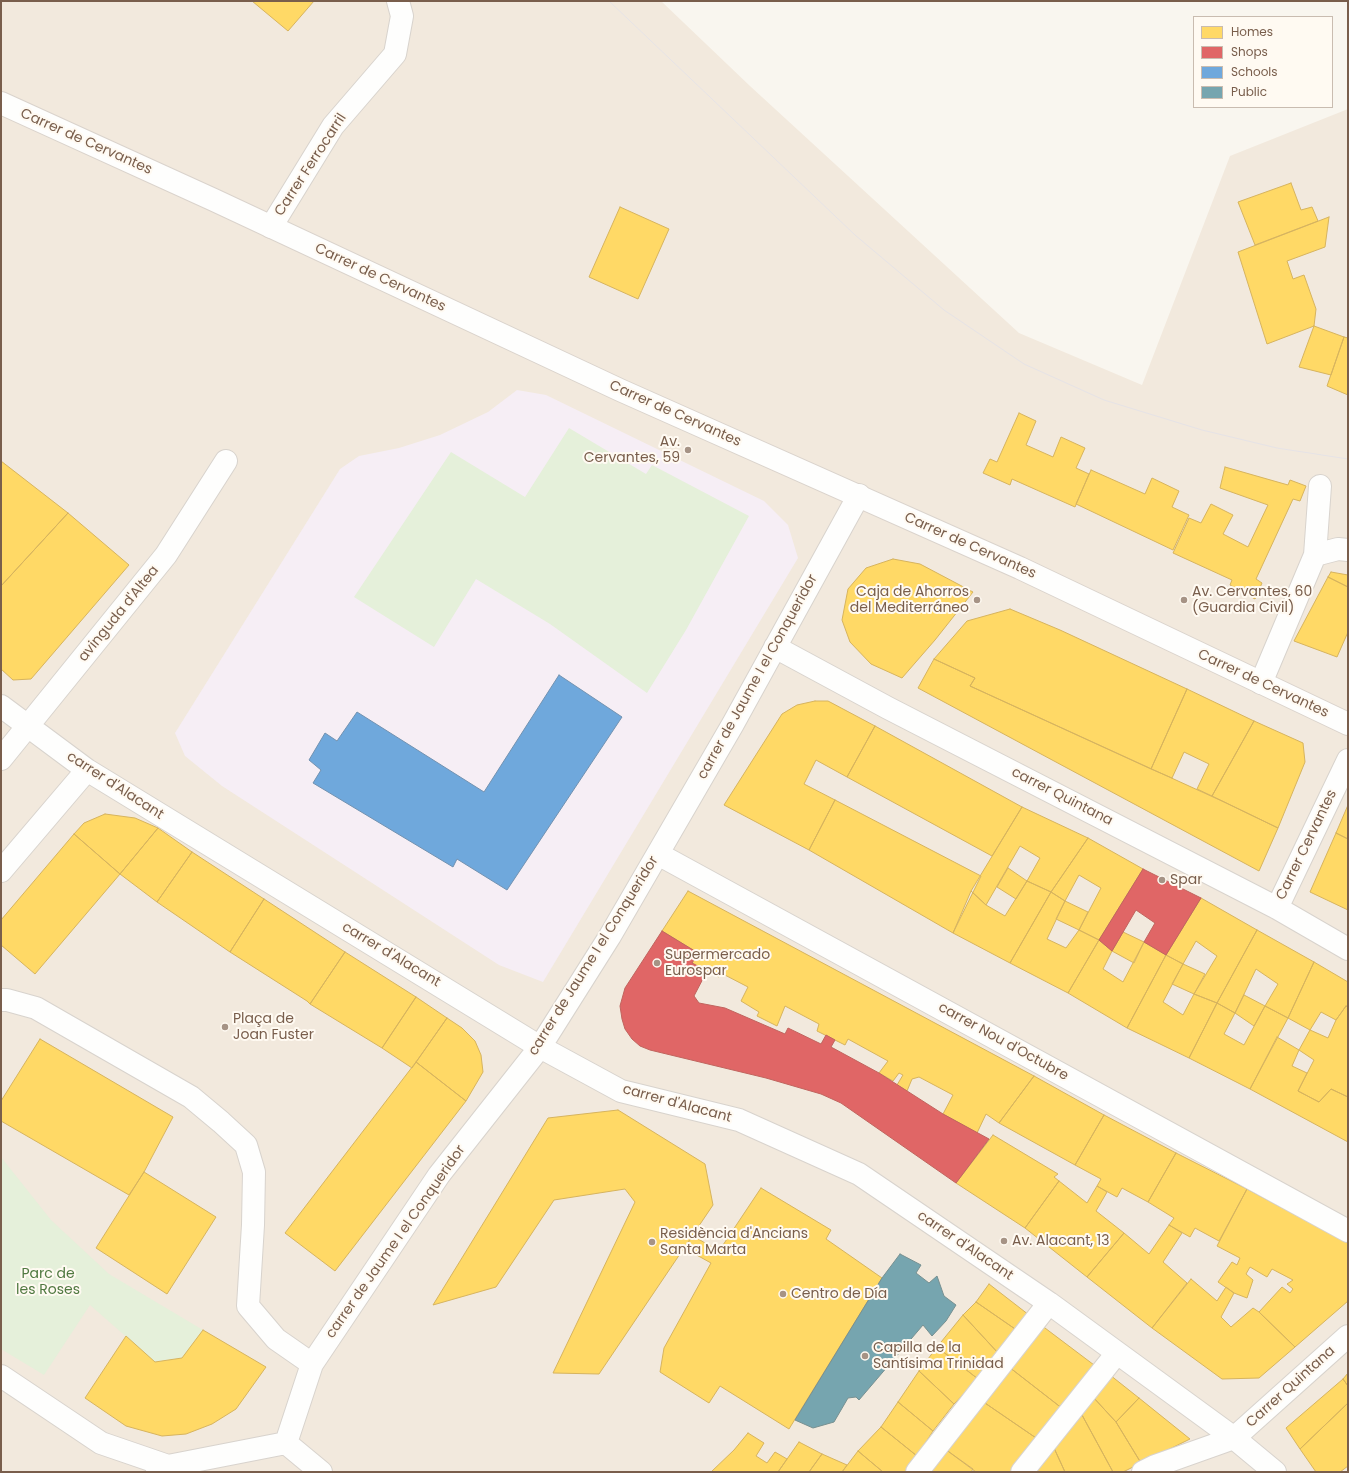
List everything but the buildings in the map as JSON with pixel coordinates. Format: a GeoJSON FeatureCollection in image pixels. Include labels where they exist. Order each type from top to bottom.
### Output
{"type":"FeatureCollection","features":[{"type":"Feature","properties":{"kind":"street","name":"Carrer Ferrocarril"},"geometry":{"type":"LineString","coordinates":[[271,226],[332,126],[395,54],[402,16],[398,1]]}},
{"type":"Feature","properties":{"kind":"street","name":"Carrer de Cervantes"},"geometry":{"type":"LineString","coordinates":[[1,103],[271,226],[620,390],[859,495],[1020,568],[1348,724]]}},
{"type":"Feature","properties":{"kind":"street","name":"avinguda d'Altea"},"geometry":{"type":"LineString","coordinates":[[1,759],[166,555],[226,461]]}},
{"type":"Feature","properties":{"kind":"street"},"geometry":{"type":"LineString","coordinates":[[1261,683],[1315,555],[1320,486]]}},
{"type":"Feature","properties":{"kind":"street","name":"carrer de Jaume I el Conqueridor"},"geometry":{"type":"LineString","coordinates":[[286,1443],[312,1364],[439,1174],[540,1046],[610,936],[733,724],[859,495]]}},
{"type":"Feature","properties":{"kind":"street"},"geometry":{"type":"LineString","coordinates":[[1315,555],[1338,549],[1348,550]]}},
{"type":"Feature","properties":{"kind":"street","name":"carrer Quintana"},"geometry":{"type":"LineString","coordinates":[[776,647],[888,708],[1277,908],[1348,949]]}},
{"type":"Feature","properties":{"kind":"street","name":"carrer d'Alacant"},"geometry":{"type":"LineString","coordinates":[[4,709],[87,770],[540,1046],[621,1091],[739,1120],[859,1174],[1049,1303],[1234,1438],[1275,1472]]}},
{"type":"Feature","properties":{"kind":"street","name":"Carrer Cervantes"},"geometry":{"type":"LineString","coordinates":[[1277,908],[1348,760]]}},
{"type":"Feature","properties":{"kind":"street"},"geometry":{"type":"LineString","coordinates":[[1,871],[87,770]]}},
{"type":"Feature","properties":{"kind":"street","name":"carrer Nou d'Octubre"},"geometry":{"type":"LineString","coordinates":[[658,854],[1348,1231]]}},
{"type":"Feature","properties":{"kind":"street"},"geometry":{"type":"LineString","coordinates":[[1,1000],[7,1000],[36,1008],[191,1097],[246,1145],[254,1172],[253,1225],[248,1306],[276,1339],[312,1364]]}},
{"type":"Feature","properties":{"kind":"street"},"geometry":{"type":"LineString","coordinates":[[917,1472],[1049,1303]]}},
{"type":"Feature","properties":{"kind":"street","name":"Carrer Quintana"},"geometry":{"type":"LineString","coordinates":[[1234,1438],[1348,1336]]}},
{"type":"Feature","properties":{"kind":"street"},"geometry":{"type":"LineString","coordinates":[[1022,1472],[1117,1353]]}},
{"type":"Feature","properties":{"kind":"street"},"geometry":{"type":"LineString","coordinates":[[1,1376],[102,1443],[162,1469],[286,1443],[321,1472]]}},
{"type":"Feature","properties":{"kind":"street"},"geometry":{"type":"LineString","coordinates":[[1143,1472],[1155,1466],[1234,1438]]}},
{"type":"Feature","properties":{"kind":"shaded area"},"geometry":{"type":"Polygon","coordinates":[[[1,1],[661,1],[750,86],[1019,333],[1142,385],[1230,156],[1348,109],[1348,1472],[1,1472],[1,1]]]}},
{"type":"Feature","properties":{"kind":"shaded area"},"geometry":{"type":"Polygon","coordinates":[[[517,390],[546,395],[764,501],[788,525],[798,558],[543,982],[499,965],[222,786],[185,756],[175,733],[340,469],[359,456],[399,448],[440,435],[488,412],[517,390]]]}},
{"type":"Feature","properties":{"kind":"green space"},"geometry":{"type":"Polygon","coordinates":[[[569,428],[646,474],[652,465],[749,516],[686,630],[647,693],[550,624],[476,579],[434,647],[354,597],[451,452],[525,497],[569,428]]]}},
{"type":"Feature","properties":{"kind":"green space","name":"Parc de les Roses"},"geometry":{"type":"Polygon","coordinates":[[[1,1157],[51,1220],[109,1274],[203,1330],[182,1358],[155,1362],[90,1305],[44,1375],[1,1349],[1,1157]]]}},
{"type":"Feature","properties":{"kind":"tram line"},"geometry":{"type":"LineString","coordinates":[[609,1],[855,235],[944,310],[1024,364],[1104,400],[1202,430],[1277,448],[1348,459]]}},
{"type":"Feature","properties":{"kind":"place","name":"Av. Cervantes, 59"},"geometry":{"type":"Point","coordinates":[688,450]}},
{"type":"Feature","properties":{"kind":"place","name":"Caja de Ahorros del Mediterráneo"},"geometry":{"type":"Point","coordinates":[977,600]}},
{"type":"Feature","properties":{"kind":"place","name":"Av. Cervantes, 60 (Guardia Civil)"},"geometry":{"type":"Point","coordinates":[1184,600]}},
{"type":"Feature","properties":{"kind":"place","name":"Spar"},"geometry":{"type":"Point","coordinates":[1162,880]}},
{"type":"Feature","properties":{"kind":"place","name":"Supermercado Eurospar"},"geometry":{"type":"Point","coordinates":[657,963]}},
{"type":"Feature","properties":{"kind":"place","name":"Plaça de Joan Fuster"},"geometry":{"type":"Point","coordinates":[225,1027]}},
{"type":"Feature","properties":{"kind":"place","name":"Av. Alacant, 13"},"geometry":{"type":"Point","coordinates":[1004,1241]}},
{"type":"Feature","properties":{"kind":"place","name":"Residència d'Ancians Santa Marta"},"geometry":{"type":"Point","coordinates":[652,1242]}},
{"type":"Feature","properties":{"kind":"place","name":"Centro de Día"},"geometry":{"type":"Point","coordinates":[783,1294]}},
{"type":"Feature","properties":{"kind":"place","name":"Capilla de la Santísima Trinidad"},"geometry":{"type":"Point","coordinates":[865,1356]}}]}
